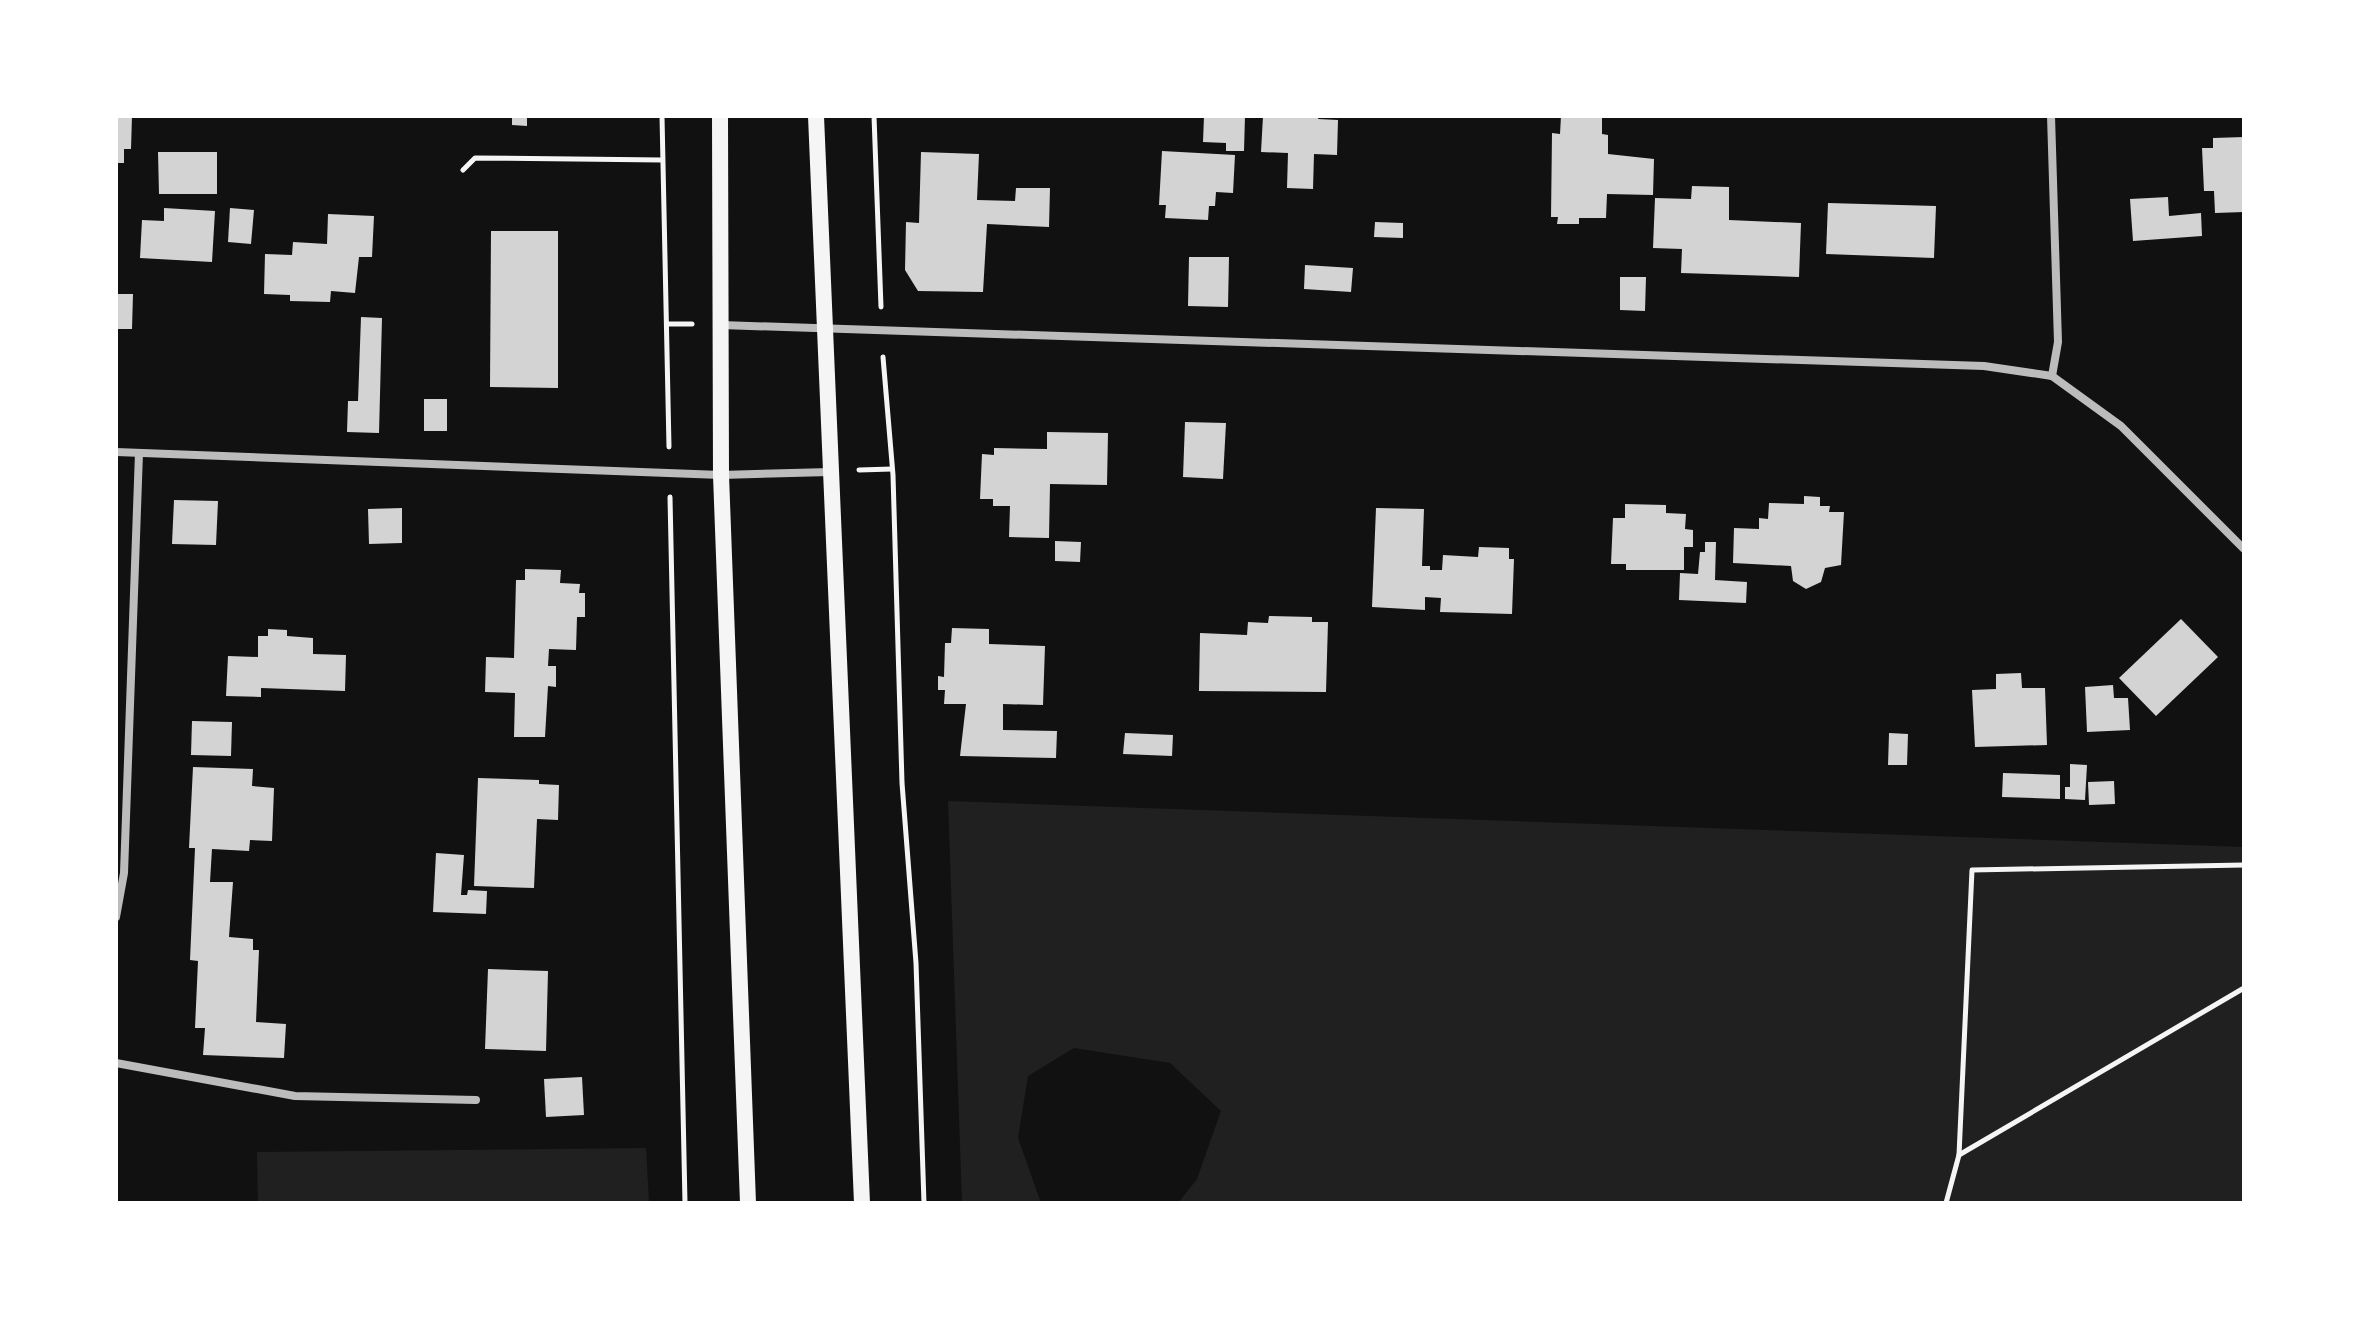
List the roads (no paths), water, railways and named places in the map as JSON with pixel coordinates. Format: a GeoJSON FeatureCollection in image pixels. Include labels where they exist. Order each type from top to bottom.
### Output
{"type":"FeatureCollection","features":[{"type":"Feature","properties":{"kind":"main road"},"geometry":{"type":"LineString","coordinates":[[720,116],[721,475],[748,1203]]}},
{"type":"Feature","properties":{"kind":"main road"},"geometry":{"type":"LineString","coordinates":[[816,116],[862,1203]]}},
{"type":"Feature","properties":{"kind":"street"},"geometry":{"type":"LineString","coordinates":[[2051,116],[2058,342],[2052,376]]}},
{"type":"Feature","properties":{"kind":"street"},"geometry":{"type":"LineString","coordinates":[[721,325],[1969,366],[2052,376],[2121,426],[2244,549]]}},
{"type":"Feature","properties":{"kind":"street"},"geometry":{"type":"LineString","coordinates":[[116,452],[721,475],[830,472]]}},
{"type":"Feature","properties":{"kind":"street"},"geometry":{"type":"LineString","coordinates":[[116,917],[124,873],[139,453]]}},
{"type":"Feature","properties":{"kind":"street"},"geometry":{"type":"LineString","coordinates":[[116,1063],[295,1096],[476,1100]]}}]}
